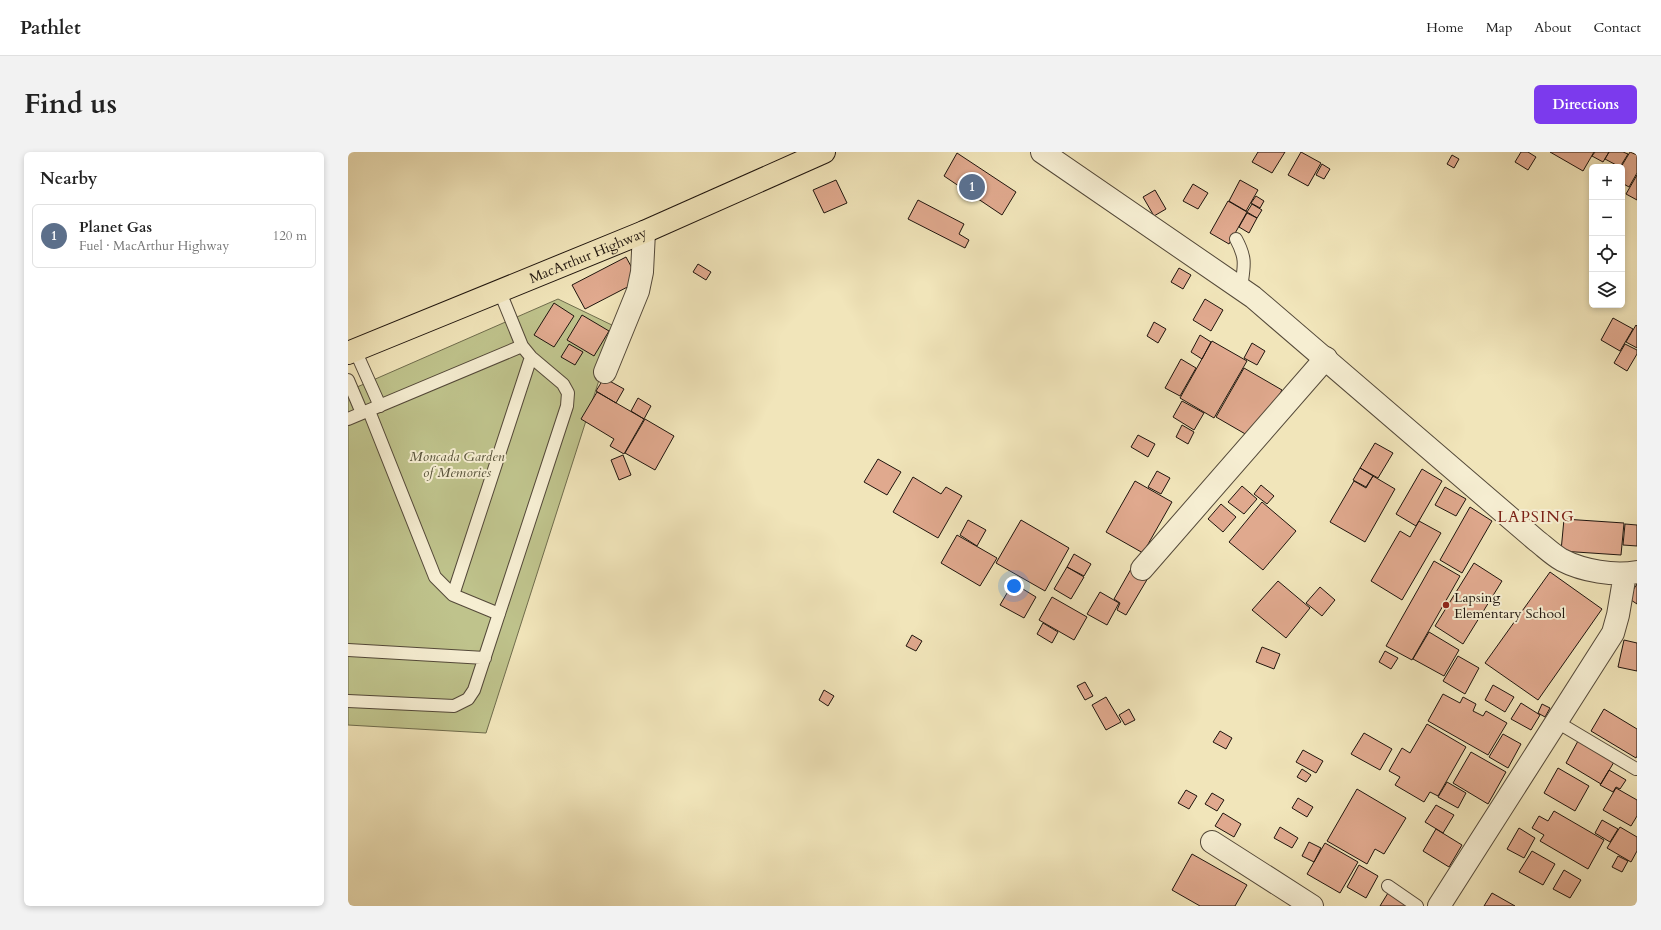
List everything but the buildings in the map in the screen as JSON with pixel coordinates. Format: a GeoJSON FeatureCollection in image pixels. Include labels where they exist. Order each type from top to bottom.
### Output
{"type":"FeatureCollection","features":[{"type":"Feature","properties":{"kind":"highway","name":"MacArthur Highway"},"geometry":{"type":"LineString","coordinates":[[352,351],[500,292],[644,232],[824,152]]}},
{"type":"Feature","properties":{"kind":"street"},"geometry":{"type":"LineString","coordinates":[[1042,152],[1240,288],[1326,358],[1562,560],[1594,571],[1631,573],[1613,633],[1439,906]]}},
{"type":"Feature","properties":{"kind":"street"},"geometry":{"type":"LineString","coordinates":[[605,372],[638,291],[642,272],[644,232]]}},
{"type":"Feature","properties":{"kind":"street"},"geometry":{"type":"LineString","coordinates":[[1142,569],[1326,358]]}},
{"type":"Feature","properties":{"kind":"street"},"geometry":{"type":"LineString","coordinates":[[1212,842],[1312,906]]}},
{"type":"Feature","properties":{"kind":"lane"},"geometry":{"type":"LineString","coordinates":[[1236,238],[1244,252],[1245,262],[1240,288]]}},
{"type":"Feature","properties":{"kind":"lane"},"geometry":{"type":"LineString","coordinates":[[348,701],[454,706],[468,699],[474,690],[567,406],[568,393],[563,384],[531,357],[522,346],[500,292]]}},
{"type":"Feature","properties":{"kind":"lane"},"geometry":{"type":"LineString","coordinates":[[348,419],[522,346]]}},
{"type":"Feature","properties":{"kind":"lane"},"geometry":{"type":"LineString","coordinates":[[352,351],[370,410],[435,577],[454,596],[498,614]]}},
{"type":"Feature","properties":{"kind":"lane"},"geometry":{"type":"LineString","coordinates":[[454,596],[531,357]]}},
{"type":"Feature","properties":{"kind":"lane"},"geometry":{"type":"LineString","coordinates":[[348,380],[370,410]]}},
{"type":"Feature","properties":{"kind":"lane"},"geometry":{"type":"LineString","coordinates":[[348,650],[485,658]]}},
{"type":"Feature","properties":{"kind":"lane"},"geometry":{"type":"LineString","coordinates":[[1557,722],[1636,769]]}},
{"type":"Feature","properties":{"kind":"lane"},"geometry":{"type":"LineString","coordinates":[[1388,886],[1417,906]]}},
{"type":"Feature","properties":{"kind":"green space","name":"Moncada Garden of Memories"},"geometry":{"type":"Polygon","coordinates":[[[558,299],[616,327],[486,733],[348,725],[348,391],[558,299]]]}},
{"type":"Feature","properties":{"kind":"place","name":"Planet Gas"},"geometry":{"type":"Point","coordinates":[972,187]}},
{"type":"Feature","properties":{"kind":"place","name":"Lapsing Elementary School"},"geometry":{"type":"Point","coordinates":[1446,605]}},
{"type":"Feature","properties":{"kind":"district","name":"LAPSING"},"geometry":{"type":"Point","coordinates":[1536,516]}}]}
